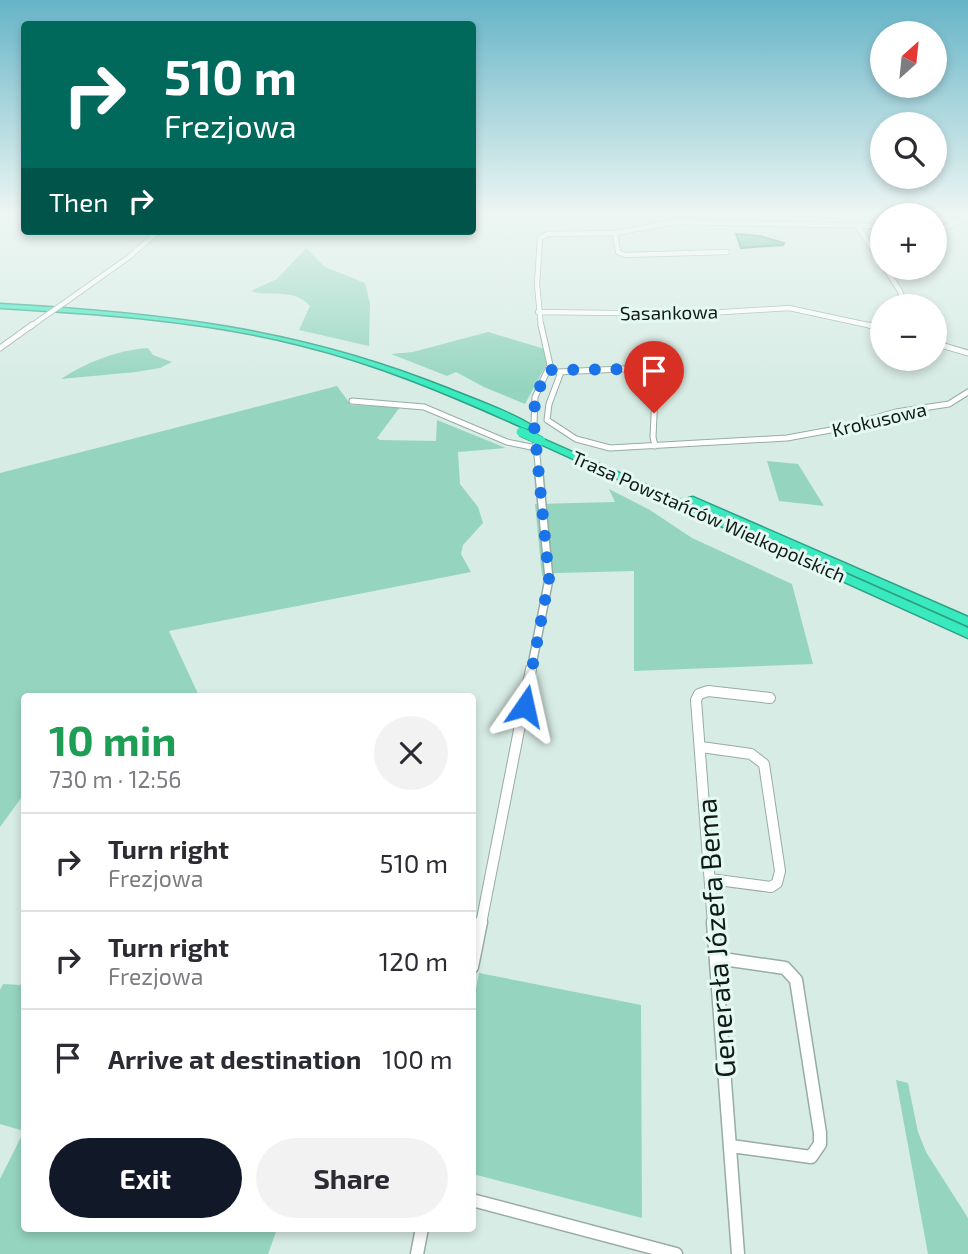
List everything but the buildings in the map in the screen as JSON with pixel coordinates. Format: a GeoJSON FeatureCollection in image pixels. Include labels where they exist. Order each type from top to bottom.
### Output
{"type":"FeatureCollection","features":[{"type":"Feature","properties":{"kind":"highway","name":"Trasa Powstańców Wielkopolskich"},"geometry":{"type":"LineString","coordinates":[[0,308],[167,317],[281,338],[389,369],[524,429],[541,441],[968,633]]}},
{"type":"Feature","properties":{"kind":"highway","name":"Trasa Powstańców Wielkopolskich"},"geometry":{"type":"LineString","coordinates":[[541,441],[968,622]]}},
{"type":"Feature","properties":{"kind":"street"},"geometry":{"type":"LineString","coordinates":[[0,348],[109,271]]}},
{"type":"Feature","properties":{"kind":"street"},"geometry":{"type":"LineString","coordinates":[[476,947],[548,591],[541,441],[535,397],[548,370],[550,356],[538,312],[538,271]]}},
{"type":"Feature","properties":{"kind":"street","name":"Sasankowa"},"geometry":{"type":"LineString","coordinates":[[538,312],[693,314],[789,308],[870,325]]}},
{"type":"Feature","properties":{"kind":"street"},"geometry":{"type":"LineString","coordinates":[[947,347],[968,354]]}},
{"type":"Feature","properties":{"kind":"street"},"geometry":{"type":"LineString","coordinates":[[548,370],[561,372],[642,368],[656,373],[653,437],[655,446]]}},
{"type":"Feature","properties":{"kind":"street","name":"Krokusowa"},"geometry":{"type":"LineString","coordinates":[[561,372],[549,404],[547,420],[556,428],[594,445],[655,446],[787,438],[836,429],[896,412],[949,404],[968,391]]}},
{"type":"Feature","properties":{"kind":"street"},"geometry":{"type":"LineString","coordinates":[[352,401],[381,401],[424,407],[507,442],[541,441]]}},
{"type":"Feature","properties":{"kind":"street","name":"Generała Józefa Bema"},"geometry":{"type":"LineString","coordinates":[[738,1254],[696,700],[699,694],[708,691],[770,698]]}},
{"type":"Feature","properties":{"kind":"street"},"geometry":{"type":"LineString","coordinates":[[701,747],[751,754],[764,764],[780,871],[777,883],[771,887],[710,878]]}},
{"type":"Feature","properties":{"kind":"street"},"geometry":{"type":"LineString","coordinates":[[716,958],[785,968],[796,980],[820,1133],[820,1144],[811,1157],[731,1146]]}},
{"type":"Feature","properties":{"kind":"street"},"geometry":{"type":"LineString","coordinates":[[476,1201],[676,1254]]}},
{"type":"Feature","properties":{"kind":"street"},"geometry":{"type":"LineString","coordinates":[[417,1254],[421,1232]]}},
{"type":"Feature","properties":{"kind":"shaded area"},"geometry":{"type":"Polygon","coordinates":[[[285,271],[334,271],[365,283],[370,304],[369,346],[299,330],[310,306],[304,300],[289,295],[251,291],[277,279],[285,271]]]}},
{"type":"Feature","properties":{"kind":"shaded area"},"geometry":{"type":"Polygon","coordinates":[[[488,332],[545,349],[546,365],[525,404],[456,372],[447,376],[391,354],[413,352],[488,332]]]}},
{"type":"Feature","properties":{"kind":"shaded area"},"geometry":{"type":"Polygon","coordinates":[[[148,348],[153,355],[172,362],[160,368],[136,372],[61,379],[103,358],[148,348]]]}},
{"type":"Feature","properties":{"kind":"shaded area"},"geometry":{"type":"Polygon","coordinates":[[[337,386],[351,405],[400,407],[377,438],[380,440],[436,441],[437,420],[506,448],[458,452],[460,484],[478,507],[483,523],[463,545],[461,554],[471,572],[169,631],[198,693],[21,693],[21,798],[0,827],[0,473],[337,386]]]}},
{"type":"Feature","properties":{"kind":"shaded area"},"geometry":{"type":"Polygon","coordinates":[[[767,461],[798,464],[824,506],[779,501],[767,461]]]}},
{"type":"Feature","properties":{"kind":"shaded area"},"geometry":{"type":"Polygon","coordinates":[[[609,489],[650,510],[692,538],[792,584],[813,664],[634,671],[634,571],[557,573],[542,576],[535,504],[615,502],[609,489]]]}},
{"type":"Feature","properties":{"kind":"shaded area"},"geometry":{"type":"Polygon","coordinates":[[[479,973],[641,1005],[642,1218],[476,1175],[476,989],[479,973]]]}},
{"type":"Feature","properties":{"kind":"shaded area"},"geometry":{"type":"Polygon","coordinates":[[[3,984],[20,985],[21,1130],[0,1124],[0,990],[3,984]]]}},
{"type":"Feature","properties":{"kind":"shaded area"},"geometry":{"type":"Polygon","coordinates":[[[896,1080],[908,1083],[918,1132],[926,1152],[968,1218],[968,1254],[928,1254],[896,1080]]]}},
{"type":"Feature","properties":{"kind":"shaded area"},"geometry":{"type":"Polygon","coordinates":[[[21,1137],[21,1232],[276,1232],[268,1254],[0,1254],[0,1179],[21,1137]]]}},
{"type":"Feature","properties":{"kind":"route"},"geometry":{"type":"LineString","coordinates":[[525,706],[549,576],[535,440],[535,397],[548,370],[563,372],[642,368],[656,373],[654,413]]}}]}
